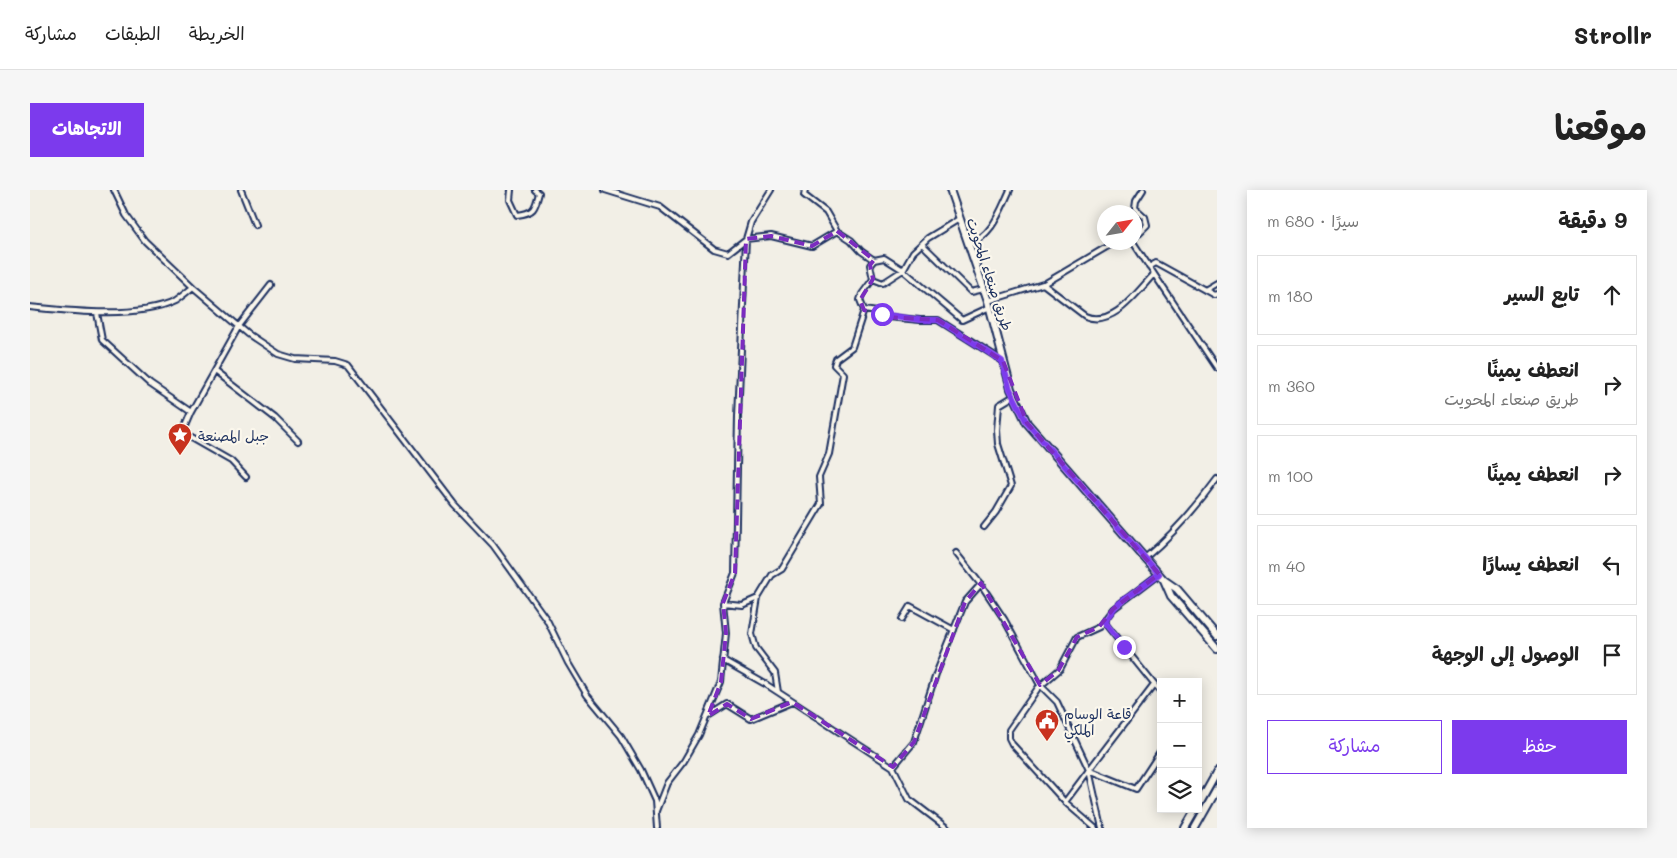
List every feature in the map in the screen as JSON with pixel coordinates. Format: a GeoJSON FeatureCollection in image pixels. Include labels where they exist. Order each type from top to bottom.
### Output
{"type":"FeatureCollection","features":[{"type":"Feature","properties":{"kind":"main road","name":"طريق صنعاء المحويت"},"geometry":{"type":"LineString","coordinates":[[950,190],[989,304],[1002,361],[1014,396],[1027,423],[1145,558],[1162,577],[1180,592],[1217,636]]}},
{"type":"Feature","properties":{"kind":"main road","name":"طريق صنعاء المحويت"},"geometry":{"type":"LineString","coordinates":[[1162,577],[1171,596],[1217,649]]}},
{"type":"Feature","properties":{"kind":"main road"},"geometry":{"type":"LineString","coordinates":[[1202,799],[1217,772]]}},
{"type":"Feature","properties":{"kind":"main road"},"geometry":{"type":"LineString","coordinates":[[1195,828],[1217,789]]}},
{"type":"Feature","properties":{"kind":"main road"},"geometry":{"type":"LineString","coordinates":[[1185,828],[1194,813]]}},
{"type":"Feature","properties":{"kind":"street"},"geometry":{"type":"LineString","coordinates":[[114,190],[126,215],[145,241],[239,326],[278,354],[295,359],[335,361],[348,365],[455,505],[493,545],[542,612],[587,695],[621,736],[641,770],[654,801],[657,828]]}},
{"type":"Feature","properties":{"kind":"street"},"geometry":{"type":"LineString","coordinates":[[241,190],[255,225]]}},
{"type":"Feature","properties":{"kind":"street"},"geometry":{"type":"LineString","coordinates":[[510,190],[510,200],[517,215],[528,214],[536,207],[539,193],[535,190]]}},
{"type":"Feature","properties":{"kind":"street"},"geometry":{"type":"LineString","coordinates":[[605,190],[660,207],[714,249],[728,253],[746,239],[771,236],[812,246],[837,231]]}},
{"type":"Feature","properties":{"kind":"street"},"geometry":{"type":"LineString","coordinates":[[656,813],[667,783],[684,761],[708,716],[721,682],[726,633],[723,603],[735,573],[738,416],[746,239],[751,222],[771,190]]}},
{"type":"Feature","properties":{"kind":"street"},"geometry":{"type":"LineString","coordinates":[[805,190],[804,195],[826,212],[837,231],[851,240],[861,251],[874,260]]}},
{"type":"Feature","properties":{"kind":"street"},"geometry":{"type":"LineString","coordinates":[[968,244],[976,242],[992,228],[1010,190]]}},
{"type":"Feature","properties":{"kind":"street"},"geometry":{"type":"LineString","coordinates":[[1135,205],[1143,190]]}},
{"type":"Feature","properties":{"kind":"street"},"geometry":{"type":"LineString","coordinates":[[1142,214],[1146,217],[1147,225],[1142,230]]}},
{"type":"Feature","properties":{"kind":"street"},"geometry":{"type":"LineString","coordinates":[[873,279],[883,283],[903,270],[913,252],[928,238],[959,219]]}},
{"type":"Feature","properties":{"kind":"street"},"geometry":{"type":"LineString","coordinates":[[922,244],[971,292],[984,289]]}},
{"type":"Feature","properties":{"kind":"street"},"geometry":{"type":"LineString","coordinates":[[778,692],[776,672],[756,648],[752,634],[758,598],[772,575],[782,568],[820,504],[819,477],[829,454],[843,374],[834,365],[836,359],[852,347],[864,310],[860,300],[873,279],[870,266],[874,260],[884,258],[903,270],[962,320],[989,304],[1044,284],[1101,250]]}},
{"type":"Feature","properties":{"kind":"street"},"geometry":{"type":"LineString","coordinates":[[1138,250],[1217,368]]}},
{"type":"Feature","properties":{"kind":"street"},"geometry":{"type":"LineString","coordinates":[[1150,267],[1156,263],[1214,295],[1217,294]]}},
{"type":"Feature","properties":{"kind":"street"},"geometry":{"type":"LineString","coordinates":[[1044,284],[1085,316],[1093,319],[1103,318],[1123,306],[1154,274]]}},
{"type":"Feature","properties":{"kind":"street"},"geometry":{"type":"LineString","coordinates":[[1205,290],[1217,283]]}},
{"type":"Feature","properties":{"kind":"street"},"geometry":{"type":"LineString","coordinates":[[246,477],[230,461],[182,433],[239,326],[271,285]]}},
{"type":"Feature","properties":{"kind":"street"},"geometry":{"type":"LineString","coordinates":[[30,307],[98,312],[150,309],[175,300],[194,287]]}},
{"type":"Feature","properties":{"kind":"street"},"geometry":{"type":"LineString","coordinates":[[864,310],[887,316],[938,320],[1002,361]]}},
{"type":"Feature","properties":{"kind":"street"},"geometry":{"type":"LineString","coordinates":[[98,312],[102,340],[150,384],[192,412]]}},
{"type":"Feature","properties":{"kind":"street"},"geometry":{"type":"LineString","coordinates":[[214,370],[275,418],[298,442]]}},
{"type":"Feature","properties":{"kind":"street"},"geometry":{"type":"LineString","coordinates":[[984,527],[996,512],[1011,486],[998,444],[997,430],[999,405],[1014,396]]}},
{"type":"Feature","properties":{"kind":"street"},"geometry":{"type":"LineString","coordinates":[[1145,558],[1172,534],[1198,505],[1217,479]]}},
{"type":"Feature","properties":{"kind":"street"},"geometry":{"type":"LineString","coordinates":[[956,553],[981,584],[1004,619],[1040,685],[1057,702],[1089,770],[1102,828]]}},
{"type":"Feature","properties":{"kind":"street"},"geometry":{"type":"LineString","coordinates":[[1095,828],[1065,802],[1009,738],[1010,728],[1040,685],[1060,669],[1077,637],[1095,629],[1104,622],[1116,606],[1162,577]]}},
{"type":"Feature","properties":{"kind":"street"},"geometry":{"type":"LineString","coordinates":[[893,766],[914,742],[933,683],[965,602],[981,584]]}},
{"type":"Feature","properties":{"kind":"street"},"geometry":{"type":"LineString","coordinates":[[723,603],[742,605],[758,598]]}},
{"type":"Feature","properties":{"kind":"street"},"geometry":{"type":"LineString","coordinates":[[902,619],[910,606],[954,630]]}},
{"type":"Feature","properties":{"kind":"street"},"geometry":{"type":"LineString","coordinates":[[1104,622],[1157,688]]}},
{"type":"Feature","properties":{"kind":"street"},"geometry":{"type":"LineString","coordinates":[[723,660],[778,692],[893,766],[909,799],[946,828]]}},
{"type":"Feature","properties":{"kind":"street"},"geometry":{"type":"LineString","coordinates":[[1065,802],[1154,685]]}},
{"type":"Feature","properties":{"kind":"street"},"geometry":{"type":"LineString","coordinates":[[708,716],[727,704],[751,719],[792,702]]}},
{"type":"Feature","properties":{"kind":"street"},"geometry":{"type":"LineString","coordinates":[[1089,770],[1136,789],[1157,757]]}},
{"type":"Feature","properties":{"kind":"highlighted area"},"geometry":{"type":"Polygon","coordinates":[[[837,231],[874,260],[870,265],[873,279],[860,300],[864,310],[887,317],[938,320],[1003,361],[1027,423],[1159,574],[1113,609],[1099,627],[1077,637],[1058,671],[1040,685],[981,583],[965,602],[914,742],[893,767],[792,702],[751,719],[727,704],[708,716],[721,682],[726,633],[723,603],[735,573],[746,239],[771,236],[812,246],[837,231]]]}},
{"type":"Feature","properties":{"kind":"place","name":"جبل المصنعة"},"geometry":{"type":"Point","coordinates":[180,456]}},
{"type":"Feature","properties":{"kind":"place","name":"قاعة الوسام الملكي"},"geometry":{"type":"Point","coordinates":[1047,742]}},
{"type":"Feature","properties":{"kind":"route"},"geometry":{"type":"LineString","coordinates":[[882,314],[920,320],[938,320],[1002,361],[1010,389],[1027,423],[1159,574],[1116,606],[1104,622],[1124,647]]}}]}
